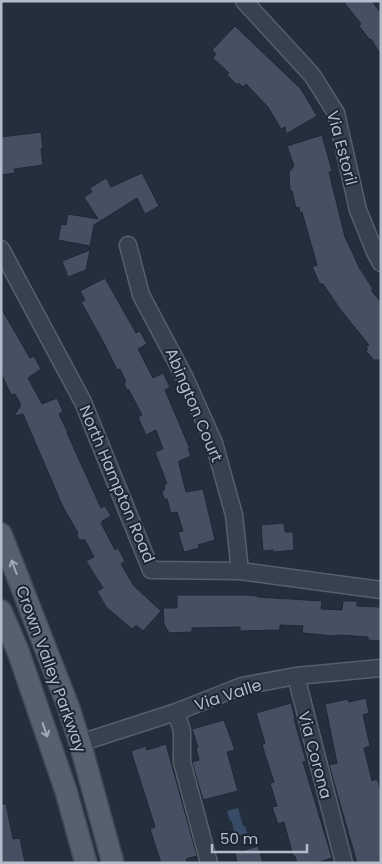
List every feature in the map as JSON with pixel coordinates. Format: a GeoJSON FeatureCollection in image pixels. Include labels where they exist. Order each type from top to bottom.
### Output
{"type":"FeatureCollection","features":[{"type":"Feature","properties":{"kind":"main road","name":"Crown Valley Parkway"},"geometry":{"type":"LineString","coordinates":[[1,534],[68,706],[113,863]]}},
{"type":"Feature","properties":{"kind":"main road","name":"Crown Valley Parkway"},"geometry":{"type":"LineString","coordinates":[[1,611],[18,651],[66,792],[85,858]]}},
{"type":"Feature","properties":{"kind":"main road"},"geometry":{"type":"LineString","coordinates":[[18,651],[29,651],[36,664],[59,724],[63,730],[80,744],[77,756],[77,775],[92,838],[85,858]]}},
{"type":"Feature","properties":{"kind":"street","name":"Via Estoril"},"geometry":{"type":"LineString","coordinates":[[244,1],[312,74],[336,113],[358,210],[381,263]]}},
{"type":"Feature","properties":{"kind":"street","name":"Abington Court"},"geometry":{"type":"LineString","coordinates":[[128,245],[141,295],[186,378],[214,443],[234,515],[240,571]]}},
{"type":"Feature","properties":{"kind":"street","name":"North Hampton Road"},"geometry":{"type":"LineString","coordinates":[[1,249],[83,402],[151,570],[240,571],[381,590]]}},
{"type":"Feature","properties":{"kind":"street","name":"Via Valle"},"geometry":{"type":"LineString","coordinates":[[80,744],[176,712],[242,686],[296,676],[381,668]]}},
{"type":"Feature","properties":{"kind":"street","name":"Via Corona"},"geometry":{"type":"LineString","coordinates":[[296,676],[344,863]]}},
{"type":"Feature","properties":{"kind":"street"},"geometry":{"type":"LineString","coordinates":[[176,712],[182,730],[182,762],[209,863]]}},
{"type":"Feature","properties":{"kind":"water"},"geometry":{"type":"Polygon","coordinates":[[[238,808],[247,833],[235,837],[232,821],[230,821],[227,811],[238,808]]]}},
{"type":"Feature","properties":{"kind":"building"},"geometry":{"type":"Polygon","coordinates":[[[343,1],[372,1],[381,13],[381,55],[371,39],[359,26],[361,24],[343,1]]]}},
{"type":"Feature","properties":{"kind":"building"},"geometry":{"type":"Polygon","coordinates":[[[235,26],[301,89],[317,116],[286,134],[285,127],[281,129],[268,107],[246,84],[243,87],[240,84],[236,84],[227,75],[229,73],[213,58],[216,54],[212,50],[235,26]]]}},
{"type":"Feature","properties":{"kind":"building"},"geometry":{"type":"Polygon","coordinates":[[[41,132],[43,165],[14,169],[15,173],[1,175],[1,137],[41,132]]]}},
{"type":"Feature","properties":{"kind":"building"},"geometry":{"type":"Polygon","coordinates":[[[322,135],[332,171],[329,172],[345,237],[360,269],[373,289],[371,290],[381,302],[381,360],[374,360],[366,351],[368,349],[366,347],[369,345],[323,284],[320,284],[312,267],[317,265],[302,212],[300,213],[299,207],[296,208],[292,191],[290,191],[289,172],[294,166],[287,146],[322,135]]]}},
{"type":"Feature","properties":{"kind":"building"},"geometry":{"type":"Polygon","coordinates":[[[142,173],[159,206],[145,214],[137,198],[94,225],[90,246],[58,240],[61,224],[66,225],[68,214],[98,219],[84,197],[92,192],[90,188],[106,178],[111,187],[142,173]]]}},
{"type":"Feature","properties":{"kind":"building"},"geometry":{"type":"Polygon","coordinates":[[[90,250],[86,270],[68,277],[62,261],[90,250]]]}},
{"type":"Feature","properties":{"kind":"building"},"geometry":{"type":"Polygon","coordinates":[[[105,278],[136,333],[140,331],[147,344],[138,349],[153,378],[163,373],[170,387],[165,390],[190,449],[188,449],[191,456],[179,461],[186,492],[203,489],[215,540],[198,545],[199,548],[184,552],[178,532],[183,531],[177,512],[171,513],[167,499],[164,499],[162,492],[165,489],[164,484],[167,484],[155,452],[163,449],[156,430],[146,435],[138,417],[142,415],[124,384],[126,381],[120,369],[117,370],[81,302],[85,300],[80,291],[105,278]]]}},
{"type":"Feature","properties":{"kind":"building"},"geometry":{"type":"Polygon","coordinates":[[[1,308],[30,358],[34,356],[41,369],[28,378],[42,404],[57,398],[63,411],[59,414],[101,508],[105,506],[111,516],[101,523],[115,550],[118,548],[125,561],[121,564],[134,586],[161,611],[143,631],[136,625],[132,629],[106,607],[97,591],[103,588],[86,561],[94,557],[85,540],[80,540],[77,536],[78,533],[63,507],[23,414],[14,416],[21,405],[15,394],[11,395],[1,373],[1,308]]]}},
{"type":"Feature","properties":{"kind":"building"},"geometry":{"type":"Polygon","coordinates":[[[284,523],[285,532],[293,532],[294,550],[263,551],[261,525],[284,523]]]}},
{"type":"Feature","properties":{"kind":"building"},"geometry":{"type":"Polygon","coordinates":[[[177,595],[247,595],[322,601],[321,609],[342,610],[343,601],[357,601],[357,606],[379,607],[381,609],[381,641],[368,640],[368,637],[302,633],[303,626],[280,625],[280,630],[240,631],[240,627],[192,628],[192,632],[169,633],[164,624],[163,608],[177,608],[177,595]]]}},
{"type":"Feature","properties":{"kind":"building"},"geometry":{"type":"Polygon","coordinates":[[[366,698],[369,713],[363,715],[370,746],[364,748],[372,781],[377,779],[381,791],[381,863],[357,863],[329,765],[337,763],[325,704],[348,699],[349,702],[366,698]]]}},
{"type":"Feature","properties":{"kind":"building"},"geometry":{"type":"Polygon","coordinates":[[[291,703],[306,761],[303,762],[332,858],[316,863],[297,863],[295,856],[293,856],[284,822],[278,824],[272,807],[277,806],[270,783],[274,782],[262,745],[265,743],[256,713],[291,703]]]}},
{"type":"Feature","properties":{"kind":"building"},"geometry":{"type":"Polygon","coordinates":[[[224,720],[235,750],[227,752],[238,791],[203,800],[192,762],[199,760],[196,748],[198,747],[192,729],[224,720]]]}},
{"type":"Feature","properties":{"kind":"building"},"geometry":{"type":"Polygon","coordinates":[[[166,744],[197,856],[186,859],[188,863],[161,863],[150,829],[155,827],[131,751],[146,746],[147,750],[166,744]]]}},
{"type":"Feature","properties":{"kind":"building"},"geometry":{"type":"Polygon","coordinates":[[[1,804],[6,804],[13,839],[20,838],[25,863],[1,863],[1,804]]]}},
{"type":"Feature","properties":{"kind":"building"},"geometry":{"type":"Polygon","coordinates":[[[258,846],[263,863],[237,863],[235,853],[258,846]]]}}]}
